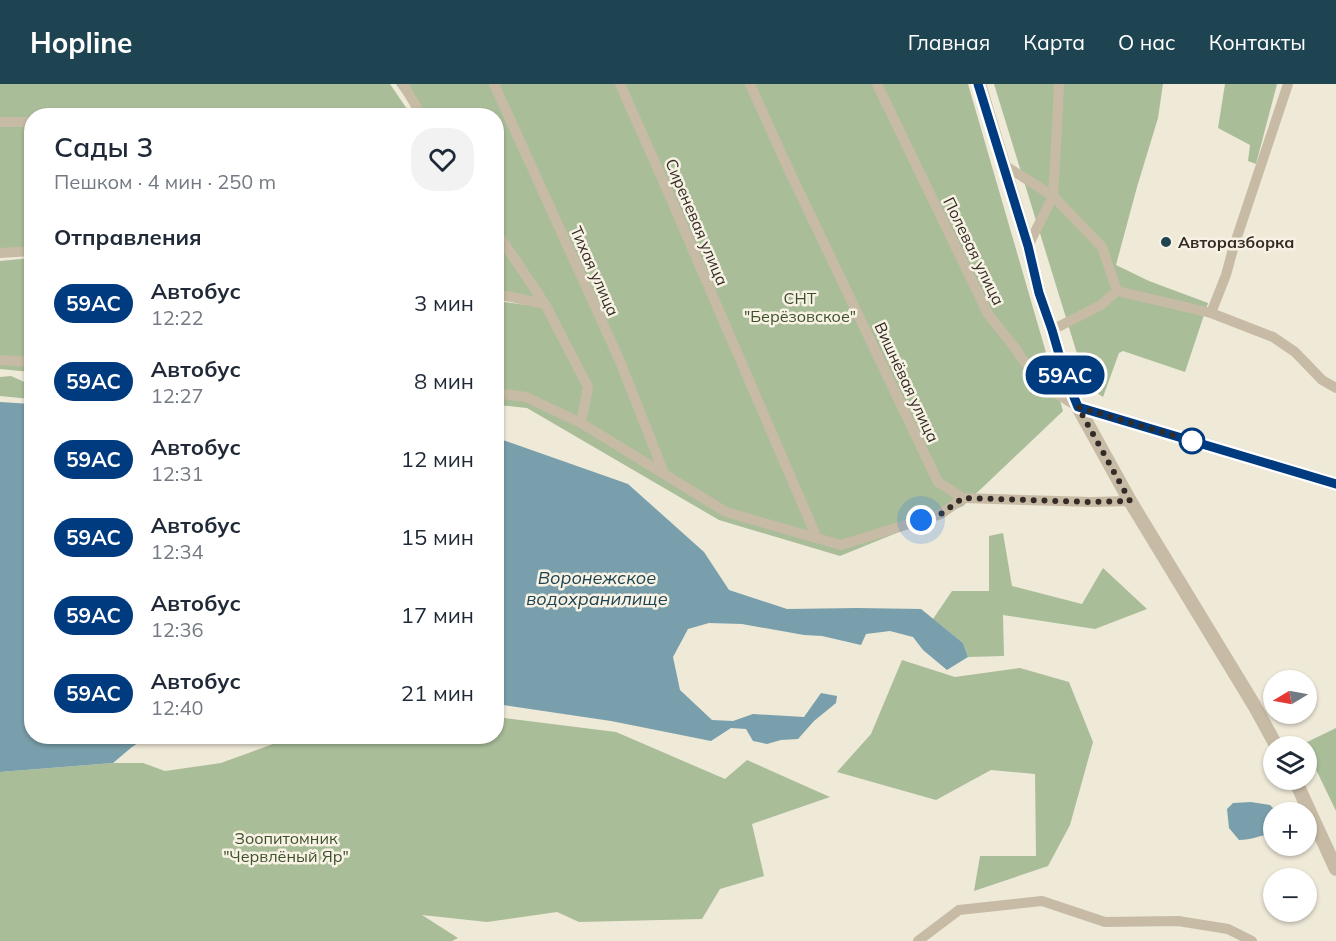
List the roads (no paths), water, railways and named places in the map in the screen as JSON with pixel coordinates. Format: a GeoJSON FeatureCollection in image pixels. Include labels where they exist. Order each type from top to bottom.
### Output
{"type":"FeatureCollection","features":[{"type":"Feature","properties":{"kind":"street"},"geometry":{"type":"LineString","coordinates":[[403,84],[417,108]]}},
{"type":"Feature","properties":{"kind":"street","name":"Тихая улица"},"geometry":{"type":"LineString","coordinates":[[494,84],[619,359],[664,473]]}},
{"type":"Feature","properties":{"kind":"street","name":"Сиреневая улица"},"geometry":{"type":"LineString","coordinates":[[620,84],[817,538]]}},
{"type":"Feature","properties":{"kind":"street","name":"Вишнёвая улица"},"geometry":{"type":"LineString","coordinates":[[750,84],[938,482],[963,498]]}},
{"type":"Feature","properties":{"kind":"street","name":"Полевая улица"},"geometry":{"type":"LineString","coordinates":[[877,84],[988,315],[1015,348],[1038,382],[1078,407]]}},
{"type":"Feature","properties":{"kind":"street"},"geometry":{"type":"LineString","coordinates":[[978,84],[1028,246],[1039,293],[1065,375],[1078,407],[1130,501],[1271,736]]}},
{"type":"Feature","properties":{"kind":"street"},"geometry":{"type":"LineString","coordinates":[[1028,246],[1053,196],[1059,84]]}},
{"type":"Feature","properties":{"kind":"street"},"geometry":{"type":"LineString","coordinates":[[1211,313],[1226,275],[1288,84]]}},
{"type":"Feature","properties":{"kind":"street"},"geometry":{"type":"LineString","coordinates":[[0,122],[24,122]]}},
{"type":"Feature","properties":{"kind":"street"},"geometry":{"type":"LineString","coordinates":[[1004,165],[1053,196],[1102,247],[1117,291]]}},
{"type":"Feature","properties":{"kind":"street"},"geometry":{"type":"LineString","coordinates":[[504,243],[544,304],[588,387],[580,423]]}},
{"type":"Feature","properties":{"kind":"street"},"geometry":{"type":"LineString","coordinates":[[0,253],[24,252]]}},
{"type":"Feature","properties":{"kind":"street"},"geometry":{"type":"LineString","coordinates":[[1052,330],[1101,305],[1117,291]]}},
{"type":"Feature","properties":{"kind":"street"},"geometry":{"type":"LineString","coordinates":[[1117,291],[1211,313],[1273,337],[1295,352],[1322,380],[1336,388]]}},
{"type":"Feature","properties":{"kind":"street"},"geometry":{"type":"LineString","coordinates":[[504,296],[544,304]]}},
{"type":"Feature","properties":{"kind":"street"},"geometry":{"type":"LineString","coordinates":[[0,360],[24,362]]}},
{"type":"Feature","properties":{"kind":"street"},"geometry":{"type":"LineString","coordinates":[[504,394],[526,398],[580,423],[726,512],[841,545],[941,514],[963,498],[1130,501]]}},
{"type":"Feature","properties":{"kind":"street"},"geometry":{"type":"LineString","coordinates":[[1078,407],[1336,484]]}},
{"type":"Feature","properties":{"kind":"street"},"geometry":{"type":"LineString","coordinates":[[1300,790],[1336,869]]}},
{"type":"Feature","properties":{"kind":"street"},"geometry":{"type":"LineString","coordinates":[[918,941],[958,910],[1042,901],[1105,922],[1178,921],[1228,930],[1252,941]]}},
{"type":"Feature","properties":{"kind":"water"},"geometry":{"type":"Polygon","coordinates":[[[0,402],[24,404],[24,744],[136,744],[113,763],[0,772],[0,402]]]}},
{"type":"Feature","properties":{"kind":"water","name":"Воронежское водохранилище"},"geometry":{"type":"Polygon","coordinates":[[[504,440],[628,484],[704,552],[729,590],[787,609],[921,609],[963,643],[968,657],[947,670],[923,650],[913,637],[890,631],[866,634],[861,645],[822,636],[742,624],[709,623],[688,629],[673,657],[680,690],[712,720],[733,721],[753,714],[804,717],[821,693],[837,696],[836,703],[814,721],[798,739],[767,744],[753,741],[746,729],[731,728],[711,741],[611,721],[504,705],[504,440]]]}},
{"type":"Feature","properties":{"kind":"water"},"geometry":{"type":"Polygon","coordinates":[[[1233,803],[1263,804],[1263,835],[1239,840],[1229,828],[1227,809],[1233,803]]]}},
{"type":"Feature","properties":{"kind":"place","name":"Авторазборка"},"geometry":{"type":"Point","coordinates":[1166,242]}},
{"type":"Feature","properties":{"kind":"park label","name":"СНТ \"Берёзовское\""},"geometry":{"type":"Point","coordinates":[800,307]}},
{"type":"Feature","properties":{"kind":"park label","name":"Зоопитомник \"Червлёный Яр\""},"geometry":{"type":"Point","coordinates":[286,847]}}]}
